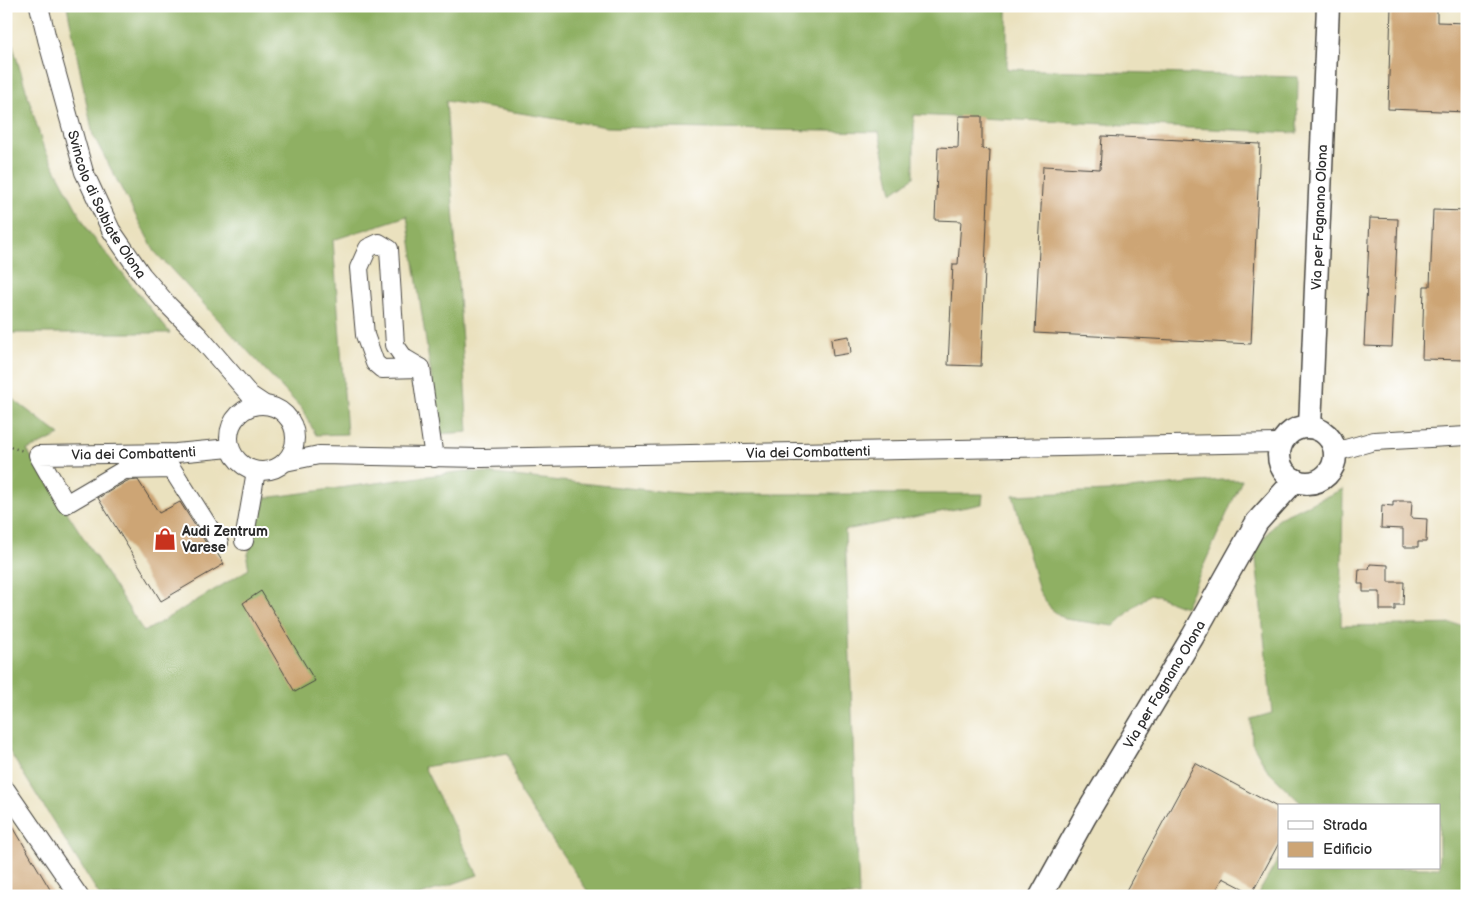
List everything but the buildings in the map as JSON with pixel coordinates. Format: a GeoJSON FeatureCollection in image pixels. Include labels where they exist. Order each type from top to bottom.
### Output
{"type":"FeatureCollection","features":[{"type":"Feature","properties":{"kind":"main road","name":"Via per Fagnano Olona"},"geometry":{"type":"LineString","coordinates":[[1310,427],[1328,6]]}},
{"type":"Feature","properties":{"kind":"main road"},"geometry":{"type":"LineString","coordinates":[[1310,427],[1326,435],[1332,443],[1335,452],[1334,460],[1331,468],[1320,480],[1303,482],[1295,480],[1282,468],[1279,452],[1281,443],[1293,430],[1310,427]]}},
{"type":"Feature","properties":{"kind":"main road","name":"Via per Fagnano Olona"},"geometry":{"type":"LineString","coordinates":[[1041,896],[1086,815],[1188,644],[1257,522],[1295,480]]}},
{"type":"Feature","properties":{"kind":"street","name":"Svincolo di Solbiate Olona"},"geometry":{"type":"LineString","coordinates":[[39,6],[84,172],[111,230],[142,275],[168,305],[198,335],[250,395],[265,405]]}},
{"type":"Feature","properties":{"kind":"street"},"geometry":{"type":"LineString","coordinates":[[379,243],[389,250],[395,345],[404,358],[421,368],[382,369],[375,363],[366,335],[359,268],[368,248],[379,243]]}},
{"type":"Feature","properties":{"kind":"street"},"geometry":{"type":"LineString","coordinates":[[421,368],[434,458]]}},
{"type":"Feature","properties":{"kind":"street","name":"Svincolo di Solbiate Olona"},"geometry":{"type":"LineString","coordinates":[[230,373],[236,387],[235,418]]}},
{"type":"Feature","properties":{"kind":"street"},"geometry":{"type":"LineString","coordinates":[[244,541],[256,471],[237,461],[228,442],[229,429],[235,418],[245,409],[251,406],[265,405]]}},
{"type":"Feature","properties":{"kind":"street","name":"Via dei Combattenti"},"geometry":{"type":"LineString","coordinates":[[265,405],[279,409],[293,425],[295,432],[320,450],[334,455]]}},
{"type":"Feature","properties":{"kind":"street"},"geometry":{"type":"LineString","coordinates":[[285,462],[294,448],[295,432]]}},
{"type":"Feature","properties":{"kind":"street"},"geometry":{"type":"LineString","coordinates":[[1335,452],[1374,441],[1467,436]]}},
{"type":"Feature","properties":{"kind":"street","name":"Via dei Combattenti"},"geometry":{"type":"LineString","coordinates":[[256,471],[267,471],[277,468],[285,462],[318,455],[482,458],[1281,443]]}},
{"type":"Feature","properties":{"kind":"street","name":"Via dei Combattenti"},"geometry":{"type":"LineString","coordinates":[[174,461],[38,455],[66,504],[124,470],[174,461],[230,448]]}},
{"type":"Feature","properties":{"kind":"street"},"geometry":{"type":"LineString","coordinates":[[174,461],[219,543]]}},
{"type":"Feature","properties":{"kind":"street"},"geometry":{"type":"LineString","coordinates":[[6,790],[79,896]]}},
{"type":"Feature","properties":{"kind":"green space"},"geometry":{"type":"Polygon","coordinates":[[[67,6],[1007,6],[1007,69],[1298,77],[1297,133],[914,115],[914,177],[892,193],[879,132],[607,127],[446,101],[468,432],[440,434],[407,216],[333,240],[347,434],[316,435],[302,409],[155,252],[93,135],[67,6]]]}},
{"type":"Feature","properties":{"kind":"green space"},"geometry":{"type":"Polygon","coordinates":[[[6,15],[15,53],[6,53],[6,15]]]}},
{"type":"Feature","properties":{"kind":"green space"},"geometry":{"type":"Polygon","coordinates":[[[6,53],[15,53],[43,146],[89,232],[170,333],[6,333],[6,53]]]}},
{"type":"Feature","properties":{"kind":"green space"},"geometry":{"type":"Polygon","coordinates":[[[6,394],[60,435],[27,450],[144,632],[249,569],[247,558],[265,498],[465,471],[686,494],[983,494],[982,504],[845,530],[859,896],[591,896],[520,793],[508,753],[424,767],[478,875],[418,896],[100,896],[6,746],[6,394]]]}},
{"type":"Feature","properties":{"kind":"green space"},"geometry":{"type":"Polygon","coordinates":[[[1221,480],[1242,480],[1185,607],[1151,594],[1114,626],[1065,619],[1051,609],[1039,591],[1013,495],[1108,491],[1221,480]]]}},
{"type":"Feature","properties":{"kind":"green space"},"geometry":{"type":"Polygon","coordinates":[[[1343,489],[1341,626],[1467,624],[1467,896],[1257,896],[1278,860],[1278,870],[1440,870],[1440,804],[1302,804],[1268,771],[1252,743],[1251,719],[1272,713],[1255,550],[1279,518],[1343,489]]]}},
{"type":"Feature","properties":{"kind":"place","name":"Audi Zentrum Varese"},"geometry":{"type":"Point","coordinates":[165,539]}}]}
